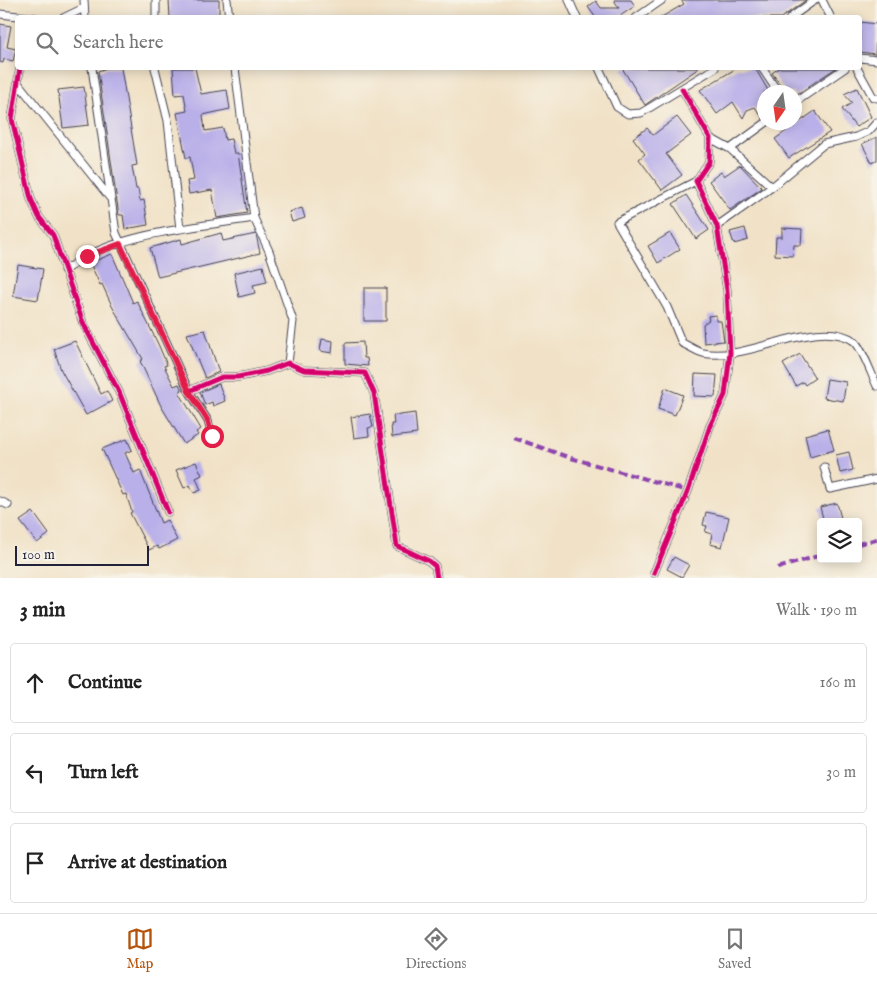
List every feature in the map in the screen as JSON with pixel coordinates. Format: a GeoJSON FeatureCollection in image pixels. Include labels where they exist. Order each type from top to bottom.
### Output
{"type":"FeatureCollection","features":[{"type":"Feature","properties":{"kind":"street"},"geometry":{"type":"LineString","coordinates":[[156,0],[156,15]]}},
{"type":"Feature","properties":{"kind":"street"},"geometry":{"type":"LineString","coordinates":[[227,0],[229,15]]}},
{"type":"Feature","properties":{"kind":"street"},"geometry":{"type":"LineString","coordinates":[[569,0],[576,15]]}},
{"type":"Feature","properties":{"kind":"street"},"geometry":{"type":"LineString","coordinates":[[640,15],[662,0]]}},
{"type":"Feature","properties":{"kind":"street"},"geometry":{"type":"LineString","coordinates":[[794,15],[815,0]]}},
{"type":"Feature","properties":{"kind":"street"},"geometry":{"type":"LineString","coordinates":[[822,0],[830,15]]}},
{"type":"Feature","properties":{"kind":"street"},"geometry":{"type":"LineString","coordinates":[[68,15],[84,4]]}},
{"type":"Feature","properties":{"kind":"street"},"geometry":{"type":"LineString","coordinates":[[0,14],[15,16]]}},
{"type":"Feature","properties":{"kind":"street"},"geometry":{"type":"LineString","coordinates":[[862,58],[877,60]]}},
{"type":"Feature","properties":{"kind":"street"},"geometry":{"type":"LineString","coordinates":[[20,70],[12,119],[31,199],[39,217],[53,235],[83,323],[119,392],[168,512]]}},
{"type":"Feature","properties":{"kind":"street"},"geometry":{"type":"LineString","coordinates":[[92,70],[110,198],[120,244],[189,391],[208,421],[212,436]]}},
{"type":"Feature","properties":{"kind":"street"},"geometry":{"type":"LineString","coordinates":[[155,70],[168,121],[180,229]]}},
{"type":"Feature","properties":{"kind":"street"},"geometry":{"type":"LineString","coordinates":[[235,70],[254,218],[269,251],[292,322],[288,363]]}},
{"type":"Feature","properties":{"kind":"street"},"geometry":{"type":"LineString","coordinates":[[600,70],[617,107],[628,114],[641,113],[712,70]]}},
{"type":"Feature","properties":{"kind":"street"},"geometry":{"type":"LineString","coordinates":[[763,70],[773,85]]}},
{"type":"Feature","properties":{"kind":"street"},"geometry":{"type":"LineString","coordinates":[[802,98],[842,70]]}},
{"type":"Feature","properties":{"kind":"street"},"geometry":{"type":"LineString","coordinates":[[859,70],[873,97],[877,98]]}},
{"type":"Feature","properties":{"kind":"street"},"geometry":{"type":"LineString","coordinates":[[18,83],[110,198]]}},
{"type":"Feature","properties":{"kind":"street"},"geometry":{"type":"LineString","coordinates":[[682,88],[710,138],[709,162],[696,181],[617,222],[667,307],[682,343],[703,353],[730,353],[810,335],[841,334],[856,342],[877,386]]}},
{"type":"Feature","properties":{"kind":"street"},"geometry":{"type":"LineString","coordinates":[[717,226],[772,187],[824,144],[856,137],[869,131],[877,122]]}},
{"type":"Feature","properties":{"kind":"street"},"geometry":{"type":"LineString","coordinates":[[730,148],[757,129]]}},
{"type":"Feature","properties":{"kind":"street"},"geometry":{"type":"LineString","coordinates":[[710,138],[730,148],[772,187]]}},
{"type":"Feature","properties":{"kind":"street"},"geometry":{"type":"LineString","coordinates":[[654,573],[688,492],[710,426],[725,395],[730,353],[727,290],[717,226],[696,181]]}},
{"type":"Feature","properties":{"kind":"street"},"geometry":{"type":"LineString","coordinates":[[64,270],[87,256],[120,244],[180,229],[254,218]]}},
{"type":"Feature","properties":{"kind":"street"},"geometry":{"type":"LineString","coordinates":[[189,391],[222,377],[238,377],[267,371],[288,363],[304,370],[365,373],[374,393],[397,546],[429,561],[435,566],[437,578]]}},
{"type":"Feature","properties":{"kind":"street"},"geometry":{"type":"LineString","coordinates":[[824,467],[830,488],[877,479]]}},
{"type":"Feature","properties":{"kind":"street"},"geometry":{"type":"LineString","coordinates":[[0,501],[8,505]]}},
{"type":"Feature","properties":{"kind":"building"},"geometry":{"type":"Polygon","coordinates":[[[169,0],[219,0],[219,15],[170,15],[169,0]]]}},
{"type":"Feature","properties":{"kind":"building"},"geometry":{"type":"Polygon","coordinates":[[[614,0],[631,0],[635,6],[622,15],[594,15],[588,7],[596,1],[601,8],[619,8],[614,0]]]}},
{"type":"Feature","properties":{"kind":"building"},"geometry":{"type":"Polygon","coordinates":[[[681,0],[806,0],[785,15],[665,15],[684,4],[681,0]]]}},
{"type":"Feature","properties":{"kind":"building"},"geometry":{"type":"Polygon","coordinates":[[[862,22],[877,24],[875,54],[862,52],[862,22]]]}},
{"type":"Feature","properties":{"kind":"building"},"geometry":{"type":"Polygon","coordinates":[[[0,24],[11,26],[7,47],[15,49],[15,53],[13,61],[4,59],[3,63],[0,62],[0,24]]]}},
{"type":"Feature","properties":{"kind":"building"},"geometry":{"type":"Polygon","coordinates":[[[121,70],[137,165],[132,166],[140,201],[144,200],[148,225],[125,229],[123,215],[119,215],[98,71],[121,70]]]}},
{"type":"Feature","properties":{"kind":"building"},"geometry":{"type":"Polygon","coordinates":[[[173,70],[195,70],[201,94],[227,90],[230,109],[203,115],[205,131],[223,128],[225,140],[231,139],[234,153],[238,153],[247,213],[217,218],[212,190],[189,194],[187,181],[194,180],[190,157],[186,158],[177,113],[187,111],[184,94],[175,95],[173,70]]]}},
{"type":"Feature","properties":{"kind":"building"},"geometry":{"type":"Polygon","coordinates":[[[623,70],[696,70],[645,105],[623,70]]]}},
{"type":"Feature","properties":{"kind":"building"},"geometry":{"type":"Polygon","coordinates":[[[734,70],[756,70],[765,85],[757,85],[757,110],[755,107],[747,110],[743,118],[733,102],[717,114],[700,90],[734,70]]]}},
{"type":"Feature","properties":{"kind":"building"},"geometry":{"type":"Polygon","coordinates":[[[776,70],[833,70],[802,91],[802,85],[781,85],[772,73],[776,70]]]}},
{"type":"Feature","properties":{"kind":"building"},"geometry":{"type":"Polygon","coordinates":[[[84,87],[89,125],[63,128],[58,90],[84,87]]]}},
{"type":"Feature","properties":{"kind":"building"},"geometry":{"type":"Polygon","coordinates":[[[857,88],[871,117],[856,127],[842,109],[852,103],[844,94],[857,88]]]}},
{"type":"Feature","properties":{"kind":"building"},"geometry":{"type":"Polygon","coordinates":[[[815,111],[830,132],[789,158],[775,139],[788,130],[802,130],[802,120],[815,111]]]}},
{"type":"Feature","properties":{"kind":"building"},"geometry":{"type":"Polygon","coordinates":[[[677,117],[691,135],[666,154],[682,175],[662,190],[639,159],[645,154],[633,138],[647,128],[653,135],[677,117]]]}},
{"type":"Feature","properties":{"kind":"building"},"geometry":{"type":"Polygon","coordinates":[[[877,137],[877,160],[872,163],[862,144],[877,137]]]}},
{"type":"Feature","properties":{"kind":"building"},"geometry":{"type":"Polygon","coordinates":[[[740,165],[762,188],[730,210],[709,181],[721,172],[724,176],[740,165]]]}},
{"type":"Feature","properties":{"kind":"building"},"geometry":{"type":"Polygon","coordinates":[[[686,195],[709,230],[696,239],[673,204],[686,195]]]}},
{"type":"Feature","properties":{"kind":"building"},"geometry":{"type":"Polygon","coordinates":[[[302,208],[305,218],[292,222],[289,212],[302,208]]]}},
{"type":"Feature","properties":{"kind":"building"},"geometry":{"type":"Polygon","coordinates":[[[745,228],[748,240],[734,244],[730,232],[745,228]]]}},
{"type":"Feature","properties":{"kind":"building"},"geometry":{"type":"Polygon","coordinates":[[[782,228],[802,229],[801,245],[794,245],[793,256],[775,255],[776,237],[782,237],[782,228]]]}},
{"type":"Feature","properties":{"kind":"building"},"geometry":{"type":"Polygon","coordinates":[[[221,233],[223,241],[256,234],[260,253],[158,277],[150,248],[181,239],[182,244],[221,233]]]}},
{"type":"Feature","properties":{"kind":"building"},"geometry":{"type":"Polygon","coordinates":[[[670,233],[680,249],[658,263],[648,246],[670,233]]]}},
{"type":"Feature","properties":{"kind":"building"},"geometry":{"type":"Polygon","coordinates":[[[112,254],[133,303],[137,301],[159,346],[167,365],[164,366],[174,386],[179,384],[182,390],[179,392],[201,429],[196,432],[198,435],[184,444],[161,406],[140,361],[143,359],[113,308],[102,284],[100,285],[90,263],[112,254]]]}},
{"type":"Feature","properties":{"kind":"building"},"geometry":{"type":"Polygon","coordinates":[[[18,265],[43,269],[38,300],[13,296],[18,265]]]}},
{"type":"Feature","properties":{"kind":"building"},"geometry":{"type":"Polygon","coordinates":[[[263,266],[267,282],[253,285],[255,293],[239,297],[234,273],[263,266]]]}},
{"type":"Feature","properties":{"kind":"building"},"geometry":{"type":"Polygon","coordinates":[[[364,288],[386,288],[386,321],[364,321],[364,288]]]}},
{"type":"Feature","properties":{"kind":"building"},"geometry":{"type":"Polygon","coordinates":[[[716,315],[716,321],[721,321],[724,341],[704,343],[703,324],[709,320],[708,316],[716,315]]]}},
{"type":"Feature","properties":{"kind":"building"},"geometry":{"type":"Polygon","coordinates":[[[205,330],[219,372],[205,378],[187,334],[205,330]]]}},
{"type":"Feature","properties":{"kind":"building"},"geometry":{"type":"Polygon","coordinates":[[[322,339],[333,341],[332,353],[320,351],[322,339]]]}},
{"type":"Feature","properties":{"kind":"building"},"geometry":{"type":"Polygon","coordinates":[[[75,341],[101,394],[107,391],[112,401],[86,415],[61,370],[54,349],[75,341]]]}},
{"type":"Feature","properties":{"kind":"building"},"geometry":{"type":"Polygon","coordinates":[[[363,342],[364,358],[367,358],[368,366],[345,364],[345,343],[363,342]]]}},
{"type":"Feature","properties":{"kind":"building"},"geometry":{"type":"Polygon","coordinates":[[[800,354],[815,378],[805,385],[803,382],[796,386],[783,364],[800,354]]]}},
{"type":"Feature","properties":{"kind":"building"},"geometry":{"type":"Polygon","coordinates":[[[695,374],[717,375],[715,397],[694,396],[695,374]]]}},
{"type":"Feature","properties":{"kind":"building"},"geometry":{"type":"Polygon","coordinates":[[[827,379],[846,382],[843,401],[824,398],[827,379]]]}},
{"type":"Feature","properties":{"kind":"building"},"geometry":{"type":"Polygon","coordinates":[[[219,384],[225,401],[213,406],[212,402],[205,405],[200,392],[219,384]]]}},
{"type":"Feature","properties":{"kind":"building"},"geometry":{"type":"Polygon","coordinates":[[[665,388],[683,395],[675,415],[658,409],[665,388]]]}},
{"type":"Feature","properties":{"kind":"building"},"geometry":{"type":"Polygon","coordinates":[[[415,413],[417,434],[392,437],[391,424],[394,424],[393,416],[415,413]]]}},
{"type":"Feature","properties":{"kind":"building"},"geometry":{"type":"Polygon","coordinates":[[[370,414],[373,427],[368,428],[369,436],[354,438],[351,417],[370,414]]]}},
{"type":"Feature","properties":{"kind":"building"},"geometry":{"type":"Polygon","coordinates":[[[828,429],[834,450],[810,457],[805,435],[828,429]]]}},
{"type":"Feature","properties":{"kind":"building"},"geometry":{"type":"Polygon","coordinates":[[[127,439],[132,450],[125,453],[134,473],[140,470],[161,523],[167,520],[177,540],[159,549],[157,546],[149,550],[130,513],[132,512],[126,494],[123,495],[102,449],[127,439]]]}},
{"type":"Feature","properties":{"kind":"building"},"geometry":{"type":"Polygon","coordinates":[[[849,452],[853,470],[840,473],[836,455],[849,452]]]}},
{"type":"Feature","properties":{"kind":"building"},"geometry":{"type":"Polygon","coordinates":[[[196,462],[202,475],[196,478],[201,490],[194,493],[190,485],[184,488],[176,470],[196,462]]]}},
{"type":"Feature","properties":{"kind":"building"},"geometry":{"type":"Polygon","coordinates":[[[837,503],[841,518],[823,518],[820,507],[837,503]]]}},
{"type":"Feature","properties":{"kind":"building"},"geometry":{"type":"Polygon","coordinates":[[[33,512],[49,534],[37,543],[20,521],[33,512]]]}},
{"type":"Feature","properties":{"kind":"building"},"geometry":{"type":"Polygon","coordinates":[[[706,512],[729,517],[722,547],[710,544],[712,534],[705,532],[707,526],[703,525],[706,512]]]}},
{"type":"Feature","properties":{"kind":"building"},"geometry":{"type":"Polygon","coordinates":[[[674,557],[689,565],[682,577],[667,569],[674,557]]]}},
{"type":"Feature","properties":{"kind":"marked path"},"geometry":{"type":"LineString","coordinates":[[514,438],[571,458],[688,491]]}},
{"type":"Feature","properties":{"kind":"marked path"},"geometry":{"type":"LineString","coordinates":[[862,543],[877,539]]}},
{"type":"Feature","properties":{"kind":"marked path"},"geometry":{"type":"LineString","coordinates":[[778,568],[817,556]]}},
{"type":"Feature","properties":{"kind":"cycle path"},"geometry":{"type":"LineString","coordinates":[[20,70],[12,119],[31,199],[39,217],[53,235],[83,323],[119,392],[168,512]]}},
{"type":"Feature","properties":{"kind":"cycle path"},"geometry":{"type":"LineString","coordinates":[[654,573],[688,491],[710,426],[725,395],[730,353],[727,290],[717,226],[696,181],[709,162],[710,138],[682,89]]}},
{"type":"Feature","properties":{"kind":"cycle path"},"geometry":{"type":"LineString","coordinates":[[189,391],[222,377],[238,377],[267,371],[288,363],[304,370],[365,373],[374,393],[397,546],[429,561],[435,566],[437,578]]}},
{"type":"Feature","properties":{"kind":"route"},"geometry":{"type":"LineString","coordinates":[[87,256],[120,244],[189,391],[208,421],[212,436]]}}]}
